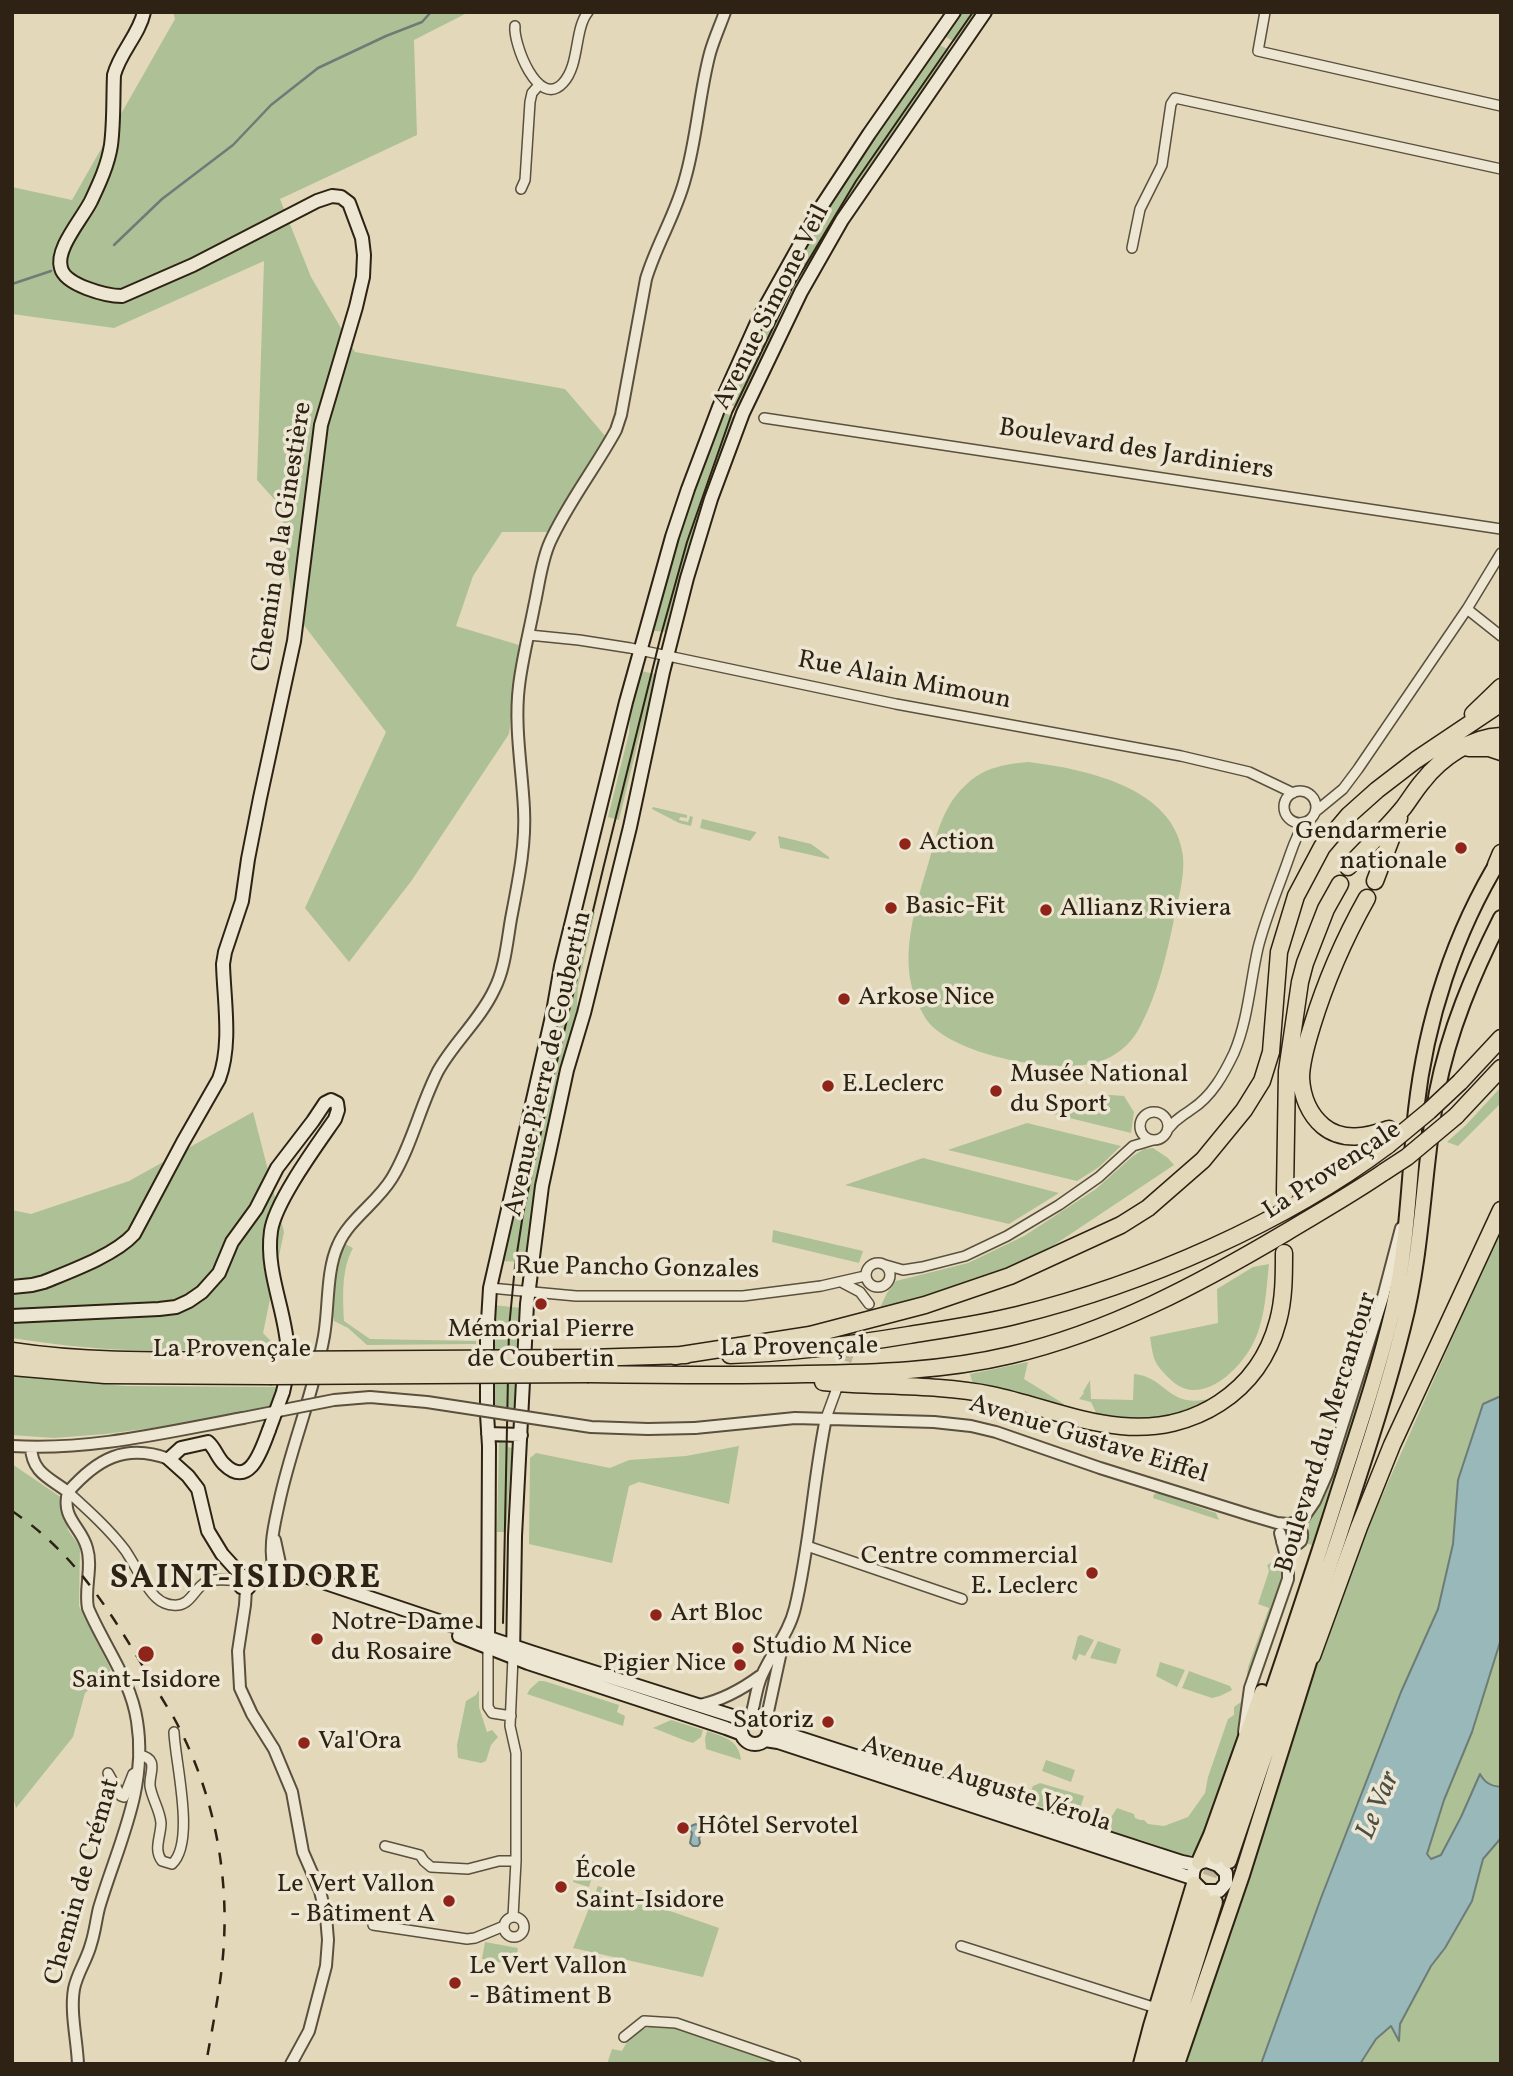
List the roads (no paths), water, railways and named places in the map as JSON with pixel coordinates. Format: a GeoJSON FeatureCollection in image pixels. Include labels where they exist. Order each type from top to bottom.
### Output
{"type":"FeatureCollection","features":[{"type":"Feature","properties":{"kind":"highway"},"geometry":{"type":"LineString","coordinates":[[1348,867],[1403,808],[1423,779],[1450,756],[1480,706],[1501,687]]}},
{"type":"Feature","properties":{"kind":"highway"},"geometry":{"type":"LineString","coordinates":[[676,1356],[810,1335],[925,1305],[1010,1276],[1121,1225],[1149,1208],[1203,1160],[1244,1110],[1262,1082],[1271,1052],[1281,943],[1296,896],[1322,847],[1349,815],[1377,790],[1416,760],[1461,740],[1501,704]]}},
{"type":"Feature","properties":{"kind":"highway"},"geometry":{"type":"LineString","coordinates":[[1461,740],[1501,736]]}},
{"type":"Feature","properties":{"kind":"highway"},"geometry":{"type":"LineString","coordinates":[[1461,740],[1501,752]]}},
{"type":"Feature","properties":{"kind":"highway"},"geometry":{"type":"LineString","coordinates":[[1375,881],[1403,808]]}},
{"type":"Feature","properties":{"kind":"highway"},"geometry":{"type":"LineString","coordinates":[[1285,1193],[1287,1071],[1300,982],[1326,909],[1340,884]]}},
{"type":"Feature","properties":{"kind":"highway"},"geometry":{"type":"LineString","coordinates":[[1367,898],[1332,966],[1308,1040],[1301,1080],[1308,1106],[1315,1119],[1326,1128],[1357,1138],[1388,1137]]}},
{"type":"Feature","properties":{"kind":"highway","name":"La Provençale"},"geometry":{"type":"LineString","coordinates":[[589,1366],[676,1356],[829,1348],[981,1323],[1079,1299],[1206,1250],[1308,1198],[1368,1160],[1388,1137],[1429,1111],[1501,1038]]}},
{"type":"Feature","properties":{"kind":"highway","name":"La Provençale"},"geometry":{"type":"LineString","coordinates":[[12,1367],[105,1376],[270,1368],[589,1366],[744,1376],[924,1370],[1009,1356],[1081,1335],[1222,1270],[1407,1157],[1456,1116],[1501,1068]]}},
{"type":"Feature","properties":{"kind":"highway"},"geometry":{"type":"LineString","coordinates":[[1312,1656],[1392,1445],[1501,1210]]}},
{"type":"Feature","properties":{"kind":"highway"},"geometry":{"type":"LineString","coordinates":[[744,1376],[966,1391],[993,1395],[1084,1420],[1121,1426],[1155,1426],[1176,1422],[1208,1410],[1228,1398],[1257,1369],[1278,1322],[1284,1253]]}},
{"type":"Feature","properties":{"kind":"highway","name":"La Provençale"},"geometry":{"type":"LineString","coordinates":[[12,1351],[75,1359],[270,1368]]}},
{"type":"Feature","properties":{"kind":"main road","name":"Chemin de la Ginestière"},"geometry":{"type":"LineString","coordinates":[[12,1287],[44,1282],[111,1252],[128,1241],[223,1068],[226,1046],[223,964],[225,952],[242,901],[260,798],[294,641],[321,425],[363,277],[362,239],[349,203],[341,197],[332,196],[317,201],[193,265],[122,296],[97,292],[63,274],[60,253],[98,185],[111,146],[114,75],[117,64],[138,29],[144,12]]}},
{"type":"Feature","properties":{"kind":"main road","name":"Avenue Simone Veil"},"geometry":{"type":"LineString","coordinates":[[641,651],[688,489],[719,407],[755,328],[835,185],[954,12]]}},
{"type":"Feature","properties":{"kind":"main road","name":"Avenue Simone Veil"},"geometry":{"type":"LineString","coordinates":[[667,656],[710,499],[743,413],[782,330],[842,220],[985,12]]}},
{"type":"Feature","properties":{"kind":"main road","name":"Avenue Pierre de Coubertin"},"geometry":{"type":"LineString","coordinates":[[488,1642],[486,1338],[490,1288],[561,966],[620,724],[641,651]]}},
{"type":"Feature","properties":{"kind":"main road","name":"Avenue Pierre de Coubertin"},"geometry":{"type":"LineString","coordinates":[[513,1651],[515,1536],[528,1293],[534,1241],[551,1140],[630,827],[667,656]]}},
{"type":"Feature","properties":{"kind":"main road","name":"Boulevard du Mercantour"},"geometry":{"type":"LineString","coordinates":[[1322,1565],[1399,1281],[1418,1097],[1438,999],[1458,940],[1499,858]]}},
{"type":"Feature","properties":{"kind":"main road","name":"Boulevard du Mercantour"},"geometry":{"type":"LineString","coordinates":[[1223,1859],[1322,1565],[1379,1412],[1404,1325],[1416,1266],[1437,1092],[1451,1036],[1474,976],[1501,918]]}},
{"type":"Feature","properties":{"kind":"main road"},"geometry":{"type":"LineString","coordinates":[[1474,976],[1501,930]]}},
{"type":"Feature","properties":{"kind":"main road"},"geometry":{"type":"LineString","coordinates":[[12,1316],[176,1307],[202,1292],[219,1273],[232,1242],[256,1209],[277,1168],[325,1102],[331,1100],[337,1103],[335,1119],[280,1205],[271,1228],[271,1264],[288,1354],[283,1392],[257,1460],[241,1472],[222,1462],[208,1442],[181,1448],[169,1459],[198,1489],[208,1531],[216,1546],[246,1581],[277,1572],[488,1642],[513,1651],[726,1727],[742,1734],[753,1744],[767,1730],[757,1716],[748,1718],[513,1651]]}},
{"type":"Feature","properties":{"kind":"main road"},"geometry":{"type":"LineString","coordinates":[[488,1434],[521,1435]]}},
{"type":"Feature","properties":{"kind":"main road"},"geometry":{"type":"LineString","coordinates":[[1177,2064],[1223,1932],[1312,1656],[1322,1565]]}},
{"type":"Feature","properties":{"kind":"main road"},"geometry":{"type":"LineString","coordinates":[[1141,2064],[1198,1863],[1211,1835],[1243,1743],[1322,1565]]}},
{"type":"Feature","properties":{"kind":"main road"},"geometry":{"type":"LineString","coordinates":[[742,1734],[741,1729],[748,1718]]}},
{"type":"Feature","properties":{"kind":"main road","name":"Avenue Auguste Vérola"},"geometry":{"type":"LineString","coordinates":[[767,1730],[1169,1858],[1198,1863]]}},
{"type":"Feature","properties":{"kind":"main road","name":"Avenue Auguste Vérola"},"geometry":{"type":"LineString","coordinates":[[767,1730],[778,1742],[1193,1881]]}},
{"type":"Feature","properties":{"kind":"main road"},"geometry":{"type":"LineString","coordinates":[[1193,1881],[1203,1891],[1213,1892],[1223,1888],[1226,1880],[1239,1867],[1255,1829]]}},
{"type":"Feature","properties":{"kind":"main road"},"geometry":{"type":"LineString","coordinates":[[1190,2024],[1228,1891],[1223,1869],[1207,1861],[1198,1863]]}},
{"type":"Feature","properties":{"kind":"main road"},"geometry":{"type":"LineString","coordinates":[[1150,2064],[1209,1899],[1164,2064]]}},
{"type":"Feature","properties":{"kind":"street"},"geometry":{"type":"LineString","coordinates":[[515,26],[514,35],[527,68],[538,85],[554,89],[563,83],[569,72],[579,42],[580,26],[588,12]]}},
{"type":"Feature","properties":{"kind":"street"},"geometry":{"type":"LineString","coordinates":[[277,1572],[273,1534],[283,1484],[320,1354],[328,1310],[332,1263],[337,1245],[346,1229],[391,1180],[416,1129],[438,1072],[495,990],[501,971],[524,843],[519,687],[543,563],[551,540],[606,448],[621,415],[646,279],[685,182],[694,148],[710,52],[725,12]]}},
{"type":"Feature","properties":{"kind":"street"},"geometry":{"type":"LineString","coordinates":[[1265,12],[1258,51],[1501,106]]}},
{"type":"Feature","properties":{"kind":"street"},"geometry":{"type":"LineString","coordinates":[[521,189],[525,180],[530,102],[538,85]]}},
{"type":"Feature","properties":{"kind":"street"},"geometry":{"type":"LineString","coordinates":[[1132,248],[1140,209],[1162,165],[1171,104],[1175,98],[1501,169]]}},
{"type":"Feature","properties":{"kind":"street","name":"Boulevard des Jardiniers"},"geometry":{"type":"LineString","coordinates":[[764,418],[1501,529]]}},
{"type":"Feature","properties":{"kind":"street"},"geometry":{"type":"LineString","coordinates":[[1294,838],[1305,822],[1336,795],[1358,769],[1467,609],[1501,553]]}},
{"type":"Feature","properties":{"kind":"street"},"geometry":{"type":"LineString","coordinates":[[1467,609],[1501,636]]}},
{"type":"Feature","properties":{"kind":"street","name":"Rue Alain Mimoun"},"geometry":{"type":"LineString","coordinates":[[528,635],[579,640],[641,651],[896,704],[1046,730],[1221,765],[1249,772],[1267,783],[1293,793]]}},
{"type":"Feature","properties":{"kind":"street","name":"Rue Alain Mimoun"},"geometry":{"type":"LineString","coordinates":[[1267,783],[1285,805]]}},
{"type":"Feature","properties":{"kind":"street"},"geometry":{"type":"LineString","coordinates":[[903,1270],[883,1286],[875,1287],[869,1284],[865,1276],[870,1265],[883,1264],[903,1270],[922,1268],[965,1256],[1007,1236],[1099,1177],[1133,1146],[1161,1139],[1180,1115],[1191,1110],[1211,1092],[1234,1053],[1244,1021],[1264,923],[1292,853],[1294,838],[1285,805],[1293,793],[1303,792],[1312,796],[1336,795]]}},
{"type":"Feature","properties":{"kind":"street"},"geometry":{"type":"LineString","coordinates":[[1312,796],[1316,804],[1315,812]]}},
{"type":"Feature","properties":{"kind":"street"},"geometry":{"type":"LineString","coordinates":[[1289,818],[1305,822]]}},
{"type":"Feature","properties":{"kind":"street"},"geometry":{"type":"LineString","coordinates":[[1133,1146],[1141,1122],[1150,1113],[1180,1115]]}},
{"type":"Feature","properties":{"kind":"street"},"geometry":{"type":"LineString","coordinates":[[1159,1113],[1166,1118],[1168,1129]]}},
{"type":"Feature","properties":{"kind":"street"},"geometry":{"type":"LineString","coordinates":[[1141,1122],[1143,1134],[1153,1140]]}},
{"type":"Feature","properties":{"kind":"street"},"geometry":{"type":"LineString","coordinates":[[1243,1743],[1250,1688],[1288,1579],[1281,1529],[1293,1525],[1315,1501],[1327,1474],[1383,1297],[1407,1205]]}},
{"type":"Feature","properties":{"kind":"street"},"geometry":{"type":"LineString","coordinates":[[883,1264],[890,1273],[889,1280]]}},
{"type":"Feature","properties":{"kind":"street","name":"Rue Pancho Gonzales"},"geometry":{"type":"LineString","coordinates":[[490,1288],[576,1296],[743,1296],[842,1282],[865,1276]]}},
{"type":"Feature","properties":{"kind":"street"},"geometry":{"type":"LineString","coordinates":[[842,1282],[860,1292],[867,1308],[875,1287]]}},
{"type":"Feature","properties":{"kind":"street"},"geometry":{"type":"LineString","coordinates":[[748,1718],[762,1674],[784,1638],[795,1611],[826,1419],[837,1388]]}},
{"type":"Feature","properties":{"kind":"street","name":"Avenue Gustave Eiffel"},"geometry":{"type":"LineString","coordinates":[[12,1446],[104,1443],[334,1400],[370,1397],[397,1398],[617,1429],[695,1428],[794,1418],[934,1422],[971,1426],[1250,1515],[1293,1525]]}},
{"type":"Feature","properties":{"kind":"street"},"geometry":{"type":"LineString","coordinates":[[36,1447],[34,1464],[68,1492],[123,1548],[157,1599],[173,1606],[185,1604],[207,1582],[246,1581],[238,1651],[240,1688],[252,1714],[274,1749],[292,1792],[303,1852],[320,1891],[326,1916],[326,1966],[309,2031],[291,2064]]}},
{"type":"Feature","properties":{"kind":"street"},"geometry":{"type":"LineString","coordinates":[[68,1492],[100,1462],[145,1452],[169,1459]]}},
{"type":"Feature","properties":{"kind":"street","name":"Chemin de Crémat"},"geometry":{"type":"LineString","coordinates":[[68,1492],[70,1518],[88,1550],[88,1608],[128,1689],[137,1719],[139,1755],[137,1789],[131,1812],[99,1908],[88,1956],[75,1985],[78,2064]]}},
{"type":"Feature","properties":{"kind":"street","name":"Avenue Gustave Eiffel"},"geometry":{"type":"LineString","coordinates":[[1250,1515],[1266,1522],[1281,1537]]}},
{"type":"Feature","properties":{"kind":"street"},"geometry":{"type":"LineString","coordinates":[[1281,1537],[1290,1546],[1301,1541],[1303,1533],[1293,1525]]}},
{"type":"Feature","properties":{"kind":"street"},"geometry":{"type":"LineString","coordinates":[[807,1546],[962,1599]]}},
{"type":"Feature","properties":{"kind":"street"},"geometry":{"type":"LineString","coordinates":[[767,1730],[784,1638]]}},
{"type":"Feature","properties":{"kind":"street"},"geometry":{"type":"LineString","coordinates":[[488,1642],[488,1707],[495,1714],[511,1716]]}},
{"type":"Feature","properties":{"kind":"street"},"geometry":{"type":"LineString","coordinates":[[513,1651],[510,1726],[516,1753],[513,1917]]}},
{"type":"Feature","properties":{"kind":"street"},"geometry":{"type":"LineString","coordinates":[[700,1705],[738,1692],[762,1674]]}},
{"type":"Feature","properties":{"kind":"street","name":"Chemin de Crémat"},"geometry":{"type":"LineString","coordinates":[[139,1755],[151,1760],[150,1784],[161,1822],[159,1857],[172,1864],[179,1854],[184,1814],[183,1793],[174,1750],[174,1732]]}},
{"type":"Feature","properties":{"kind":"street"},"geometry":{"type":"LineString","coordinates":[[108,1773],[124,1797],[133,1774],[138,1771]]}},
{"type":"Feature","properties":{"kind":"street"},"geometry":{"type":"LineString","coordinates":[[385,1846],[420,1855],[431,1867],[468,1870],[499,1861],[516,1861]]}},
{"type":"Feature","properties":{"kind":"street"},"geometry":{"type":"LineString","coordinates":[[513,1917],[523,1922],[524,1930],[520,1936],[509,1936],[504,1930],[507,1920],[513,1917]]}},
{"type":"Feature","properties":{"kind":"street"},"geometry":{"type":"LineString","coordinates":[[373,1925],[467,1939],[504,1926]]}},
{"type":"Feature","properties":{"kind":"street"},"geometry":{"type":"LineString","coordinates":[[961,1945],[1156,2008]]}},
{"type":"Feature","properties":{"kind":"street"},"geometry":{"type":"LineString","coordinates":[[624,2037],[644,2021],[676,2023],[796,2064]]}},
{"type":"Feature","properties":{"kind":"water","name":"Le Var"},"geometry":{"type":"Polygon","coordinates":[[[1501,1396],[1501,1639],[1472,1732],[1444,1800],[1427,1854],[1431,1859],[1441,1855],[1480,1774],[1489,1784],[1501,1787],[1501,1838],[1483,1859],[1472,1901],[1445,1948],[1431,1966],[1400,2024],[1399,2041],[1391,2026],[1376,2039],[1360,2064],[1261,2064],[1321,1898],[1401,1692],[1438,1609],[1453,1544],[1458,1480],[1483,1404],[1501,1396]]]}},
{"type":"Feature","properties":{"kind":"water"},"geometry":{"type":"Polygon","coordinates":[[[696,1824],[704,1831],[698,1846],[693,1846],[690,1843],[692,1833],[689,1829],[696,1824]]]}},
{"type":"Feature","properties":{"kind":"waterway"},"geometry":{"type":"LineString","coordinates":[[114,245],[162,199],[233,145],[271,105],[318,68],[422,22],[431,12]]}},
{"type":"Feature","properties":{"kind":"waterway"},"geometry":{"type":"LineString","coordinates":[[12,284],[51,271]]}},
{"type":"Feature","properties":{"kind":"tunnel"},"geometry":{"type":"LineString","coordinates":[[842,1374],[862,1321]]}},
{"type":"Feature","properties":{"kind":"tunnel"},"geometry":{"type":"LineString","coordinates":[[1203,1896],[1216,1857]]}},
{"type":"Feature","properties":{"kind":"tram line"},"geometry":{"type":"LineString","coordinates":[[503,1623],[509,1328],[523,1214],[604,865],[687,542],[732,413],[792,288],[856,181],[973,12]]}},
{"type":"Feature","properties":{"kind":"railway"},"geometry":{"type":"LineString","coordinates":[[12,1511],[63,1554],[104,1605],[174,1718],[198,1771],[220,1855],[225,1912],[221,1972],[206,2064]]}},
{"type":"Feature","properties":{"kind":"place","name":"Action"},"geometry":{"type":"Point","coordinates":[905,844]}},
{"type":"Feature","properties":{"kind":"place","name":"Gendarmerie nationale"},"geometry":{"type":"Point","coordinates":[1461,848]}},
{"type":"Feature","properties":{"kind":"place","name":"Basic-Fit"},"geometry":{"type":"Point","coordinates":[891,908]}},
{"type":"Feature","properties":{"kind":"place","name":"Allianz Riviera"},"geometry":{"type":"Point","coordinates":[1046,910]}},
{"type":"Feature","properties":{"kind":"place","name":"Arkose Nice"},"geometry":{"type":"Point","coordinates":[844,999]}},
{"type":"Feature","properties":{"kind":"place","name":"E.Leclerc"},"geometry":{"type":"Point","coordinates":[828,1086]}},
{"type":"Feature","properties":{"kind":"place","name":"Musée National du Sport"},"geometry":{"type":"Point","coordinates":[996,1091]}},
{"type":"Feature","properties":{"kind":"place","name":"Mémorial Pierre de Coubertin"},"geometry":{"type":"Point","coordinates":[541,1304]}},
{"type":"Feature","properties":{"kind":"place","name":"Centre commercial E. Leclerc"},"geometry":{"type":"Point","coordinates":[1092,1573]}},
{"type":"Feature","properties":{"kind":"place","name":"Art Bloc"},"geometry":{"type":"Point","coordinates":[656,1615]}},
{"type":"Feature","properties":{"kind":"place","name":"Notre-Dame du Rosaire"},"geometry":{"type":"Point","coordinates":[317,1639]}},
{"type":"Feature","properties":{"kind":"place","name":"Studio M Nice"},"geometry":{"type":"Point","coordinates":[738,1648]}},
{"type":"Feature","properties":{"kind":"place","name":"Saint-Isidore"},"geometry":{"type":"Point","coordinates":[146,1654]}},
{"type":"Feature","properties":{"kind":"place","name":"Pigier Nice"},"geometry":{"type":"Point","coordinates":[740,1665]}},
{"type":"Feature","properties":{"kind":"place","name":"Satoriz"},"geometry":{"type":"Point","coordinates":[828,1722]}},
{"type":"Feature","properties":{"kind":"place","name":"Val'Ora"},"geometry":{"type":"Point","coordinates":[304,1743]}},
{"type":"Feature","properties":{"kind":"place","name":"Hôtel Servotel"},"geometry":{"type":"Point","coordinates":[683,1828]}},
{"type":"Feature","properties":{"kind":"place","name":"École Saint-Isidore"},"geometry":{"type":"Point","coordinates":[561,1887]}},
{"type":"Feature","properties":{"kind":"place","name":"Le Vert Vallon - Bâtiment A"},"geometry":{"type":"Point","coordinates":[449,1901]}},
{"type":"Feature","properties":{"kind":"place","name":"Le Vert Vallon - Bâtiment B"},"geometry":{"type":"Point","coordinates":[455,1983]}},
{"type":"Feature","properties":{"kind":"district","name":"SAINT-ISIDORE"},"geometry":{"type":"Point","coordinates":[246,1581]}}]}
